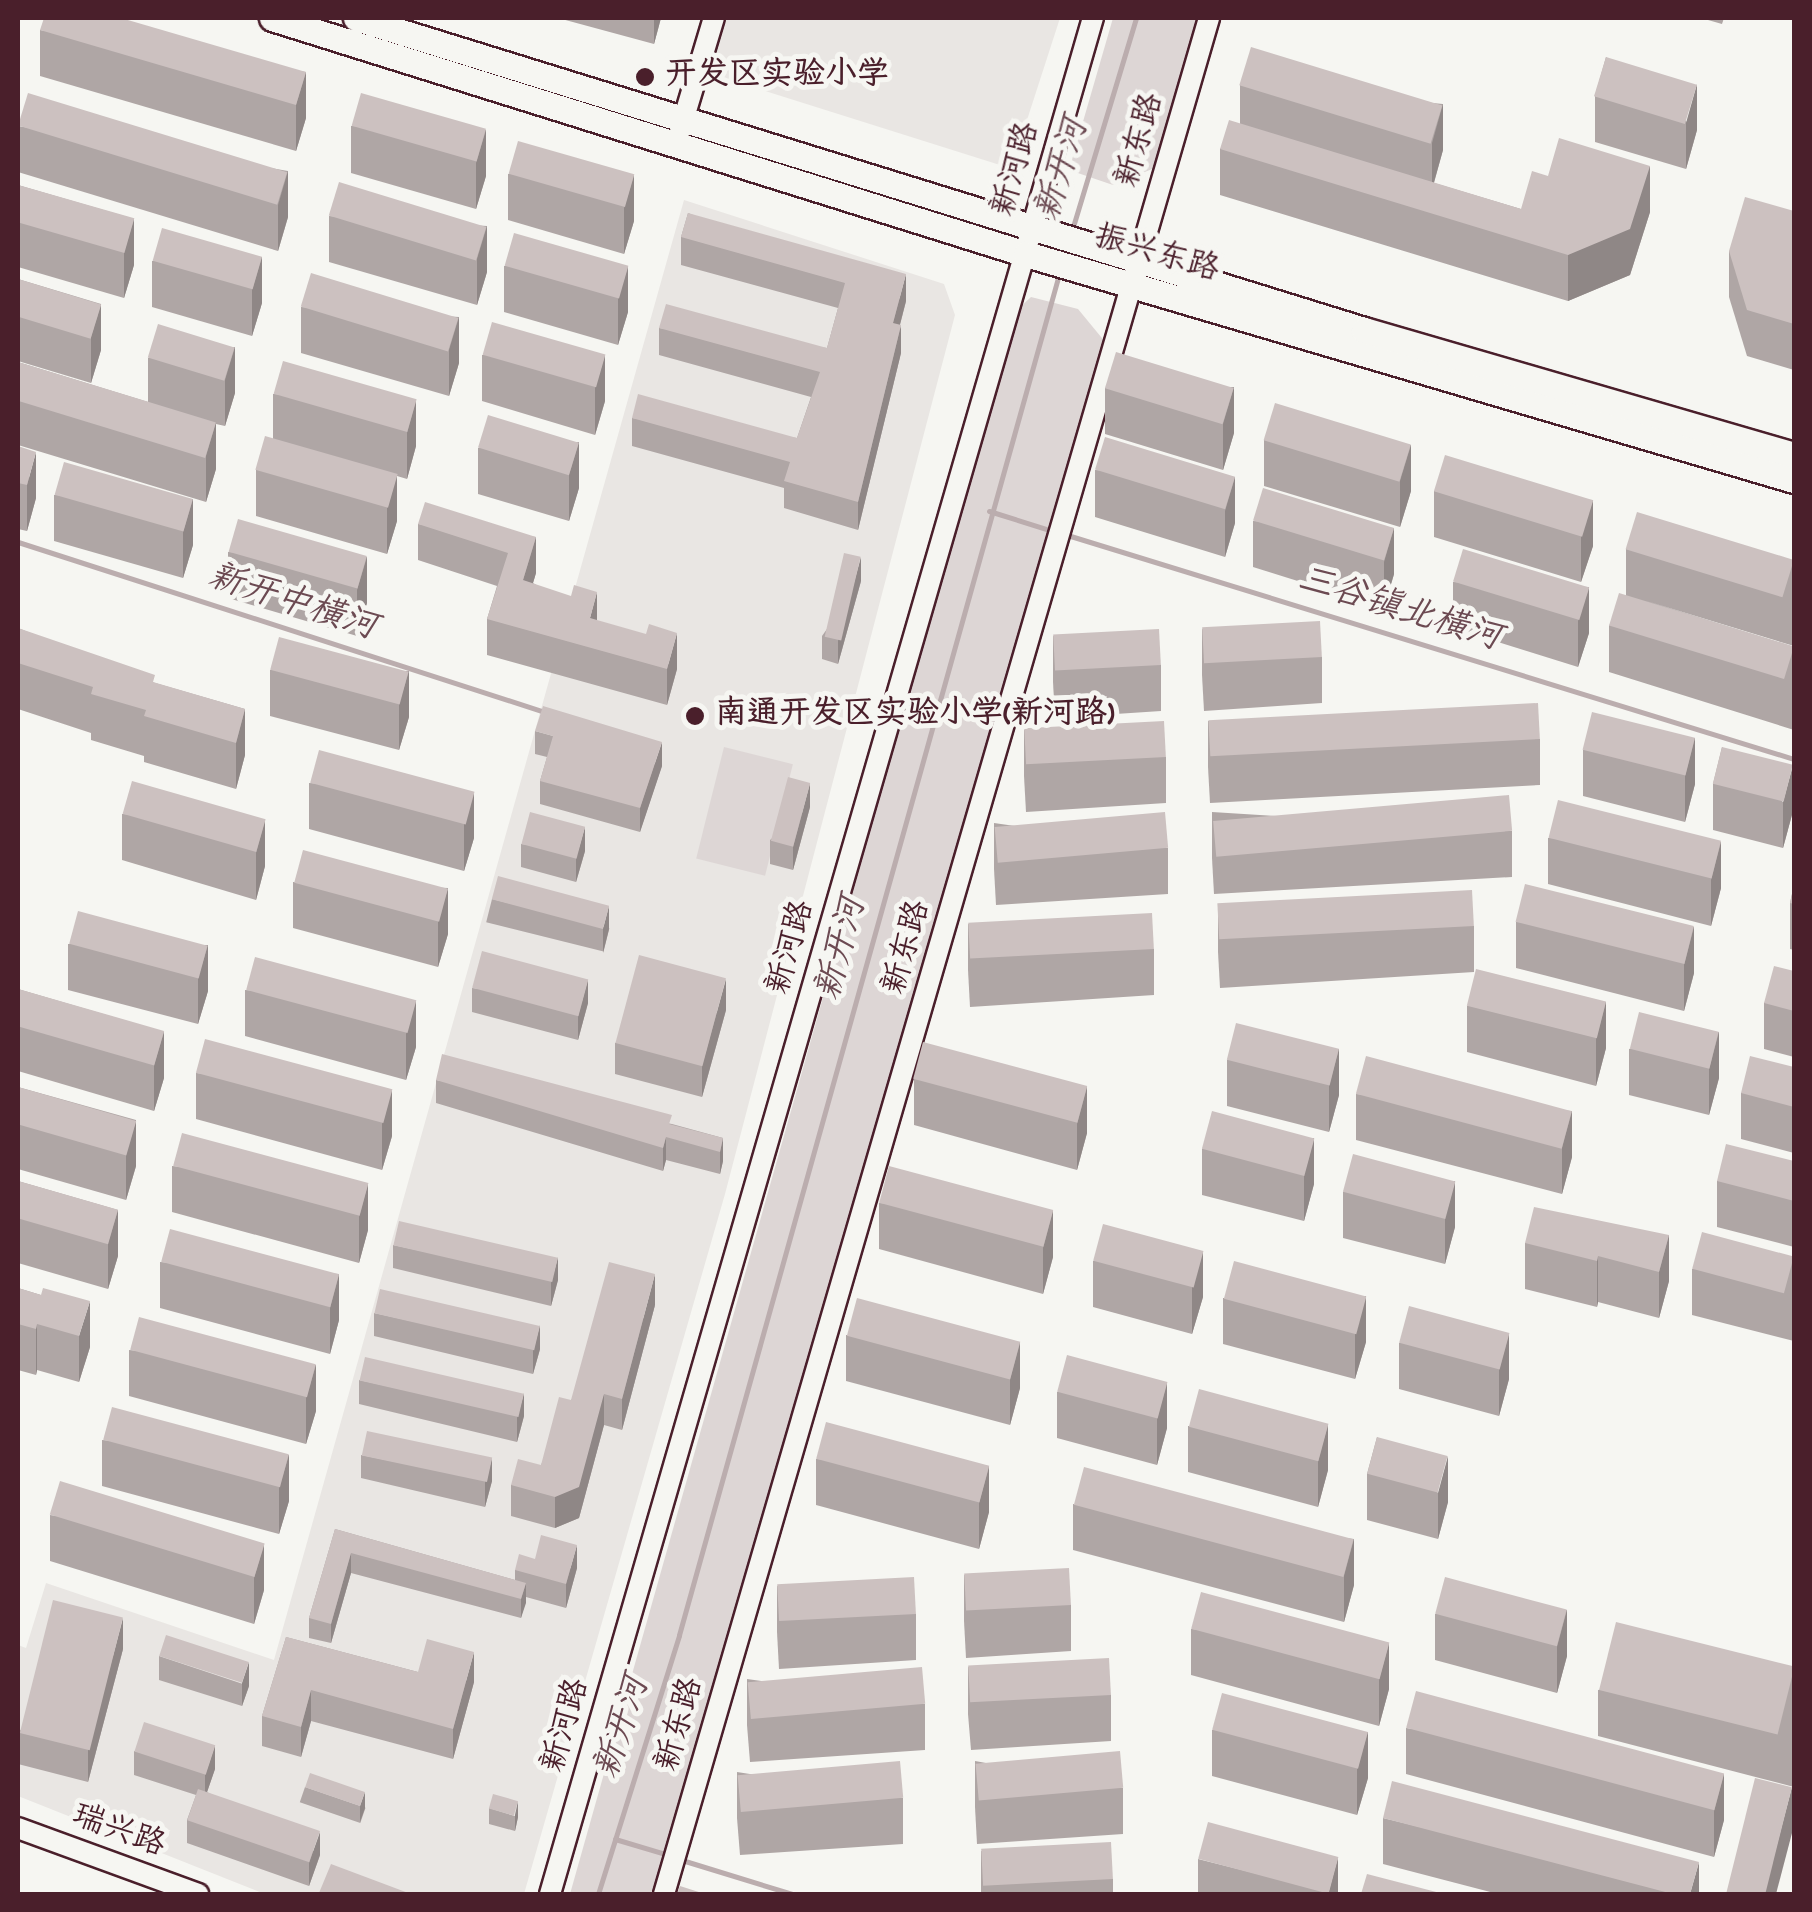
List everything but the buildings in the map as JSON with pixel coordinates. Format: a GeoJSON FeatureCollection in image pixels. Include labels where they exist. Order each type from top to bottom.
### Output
{"type":"FeatureCollection","features":[{"type":"Feature","properties":{"kind":"main road","name":"振兴东路"},"geometry":{"type":"LineString","coordinates":[[272,18],[1140,256],[1364,330],[1794,455]]}},
{"type":"Feature","properties":{"kind":"main road","name":"振兴东路"},"geometry":{"type":"LineString","coordinates":[[356,18],[681,128],[1038,257],[1794,480]]}},
{"type":"Feature","properties":{"kind":"street"},"geometry":{"type":"LineString","coordinates":[[681,128],[714,18]]}},
{"type":"Feature","properties":{"kind":"street","name":"新河路"},"geometry":{"type":"LineString","coordinates":[[550,1894],[1038,257],[1093,18]]}},
{"type":"Feature","properties":{"kind":"street","name":"新东路"},"geometry":{"type":"LineString","coordinates":[[664,1894],[1135,284],[1209,18]]}},
{"type":"Feature","properties":{"kind":"street","name":"瑞兴路"},"geometry":{"type":"LineString","coordinates":[[18,1828],[198,1894]]}},
{"type":"Feature","properties":{"kind":"shaded area"},"geometry":{"type":"Polygon","coordinates":[[[709,18],[1060,18],[1015,157],[1000,165],[695,69],[709,18]]]}},
{"type":"Feature","properties":{"kind":"shaded area"},"geometry":{"type":"Polygon","coordinates":[[[1113,18],[1199,18],[1157,167],[1113,185],[1069,170],[1113,18]]]}},
{"type":"Feature","properties":{"kind":"shaded area"},"geometry":{"type":"Polygon","coordinates":[[[684,200],[944,284],[955,315],[725,1194],[524,1894],[265,1894],[18,1796],[18,1645],[26,1648],[46,1583],[274,1660],[684,200]]]}},
{"type":"Feature","properties":{"kind":"shaded area"},"geometry":{"type":"Polygon","coordinates":[[[1031,297],[1078,309],[1106,343],[652,1894],[570,1894],[1017,310],[1031,297]]]}},
{"type":"Feature","properties":{"kind":"shaded area"},"geometry":{"type":"Polygon","coordinates":[[[724,747],[793,764],[765,876],[696,859],[724,747]]]}},
{"type":"Feature","properties":{"kind":"waterway","name":"新开河"},"geometry":{"type":"LineString","coordinates":[[1072,230],[1136,18]]}},
{"type":"Feature","properties":{"kind":"waterway","name":"新开河"},"geometry":{"type":"LineString","coordinates":[[598,1894],[679,1635],[1059,274]]}},
{"type":"Feature","properties":{"kind":"waterway","name":"三谷镇北横河"},"geometry":{"type":"LineString","coordinates":[[989,511],[1053,531]]}},
{"type":"Feature","properties":{"kind":"waterway","name":"三谷镇北横河"},"geometry":{"type":"LineString","coordinates":[[1064,534],[1794,759]]}},
{"type":"Feature","properties":{"kind":"waterway","name":"新开中横河"},"geometry":{"type":"LineString","coordinates":[[18,542],[548,713]]}},
{"type":"Feature","properties":{"kind":"waterway"},"geometry":{"type":"LineString","coordinates":[[615,1839],[665,1854]]}},
{"type":"Feature","properties":{"kind":"waterway"},"geometry":{"type":"LineString","coordinates":[[685,1861],[792,1894]]}},
{"type":"Feature","properties":{"kind":"place","name":"开发区实验小学"},"geometry":{"type":"Point","coordinates":[645,77]}},
{"type":"Feature","properties":{"kind":"place","name":"南通开发区实验小学(新河路)"},"geometry":{"type":"Point","coordinates":[695,716]}}]}
